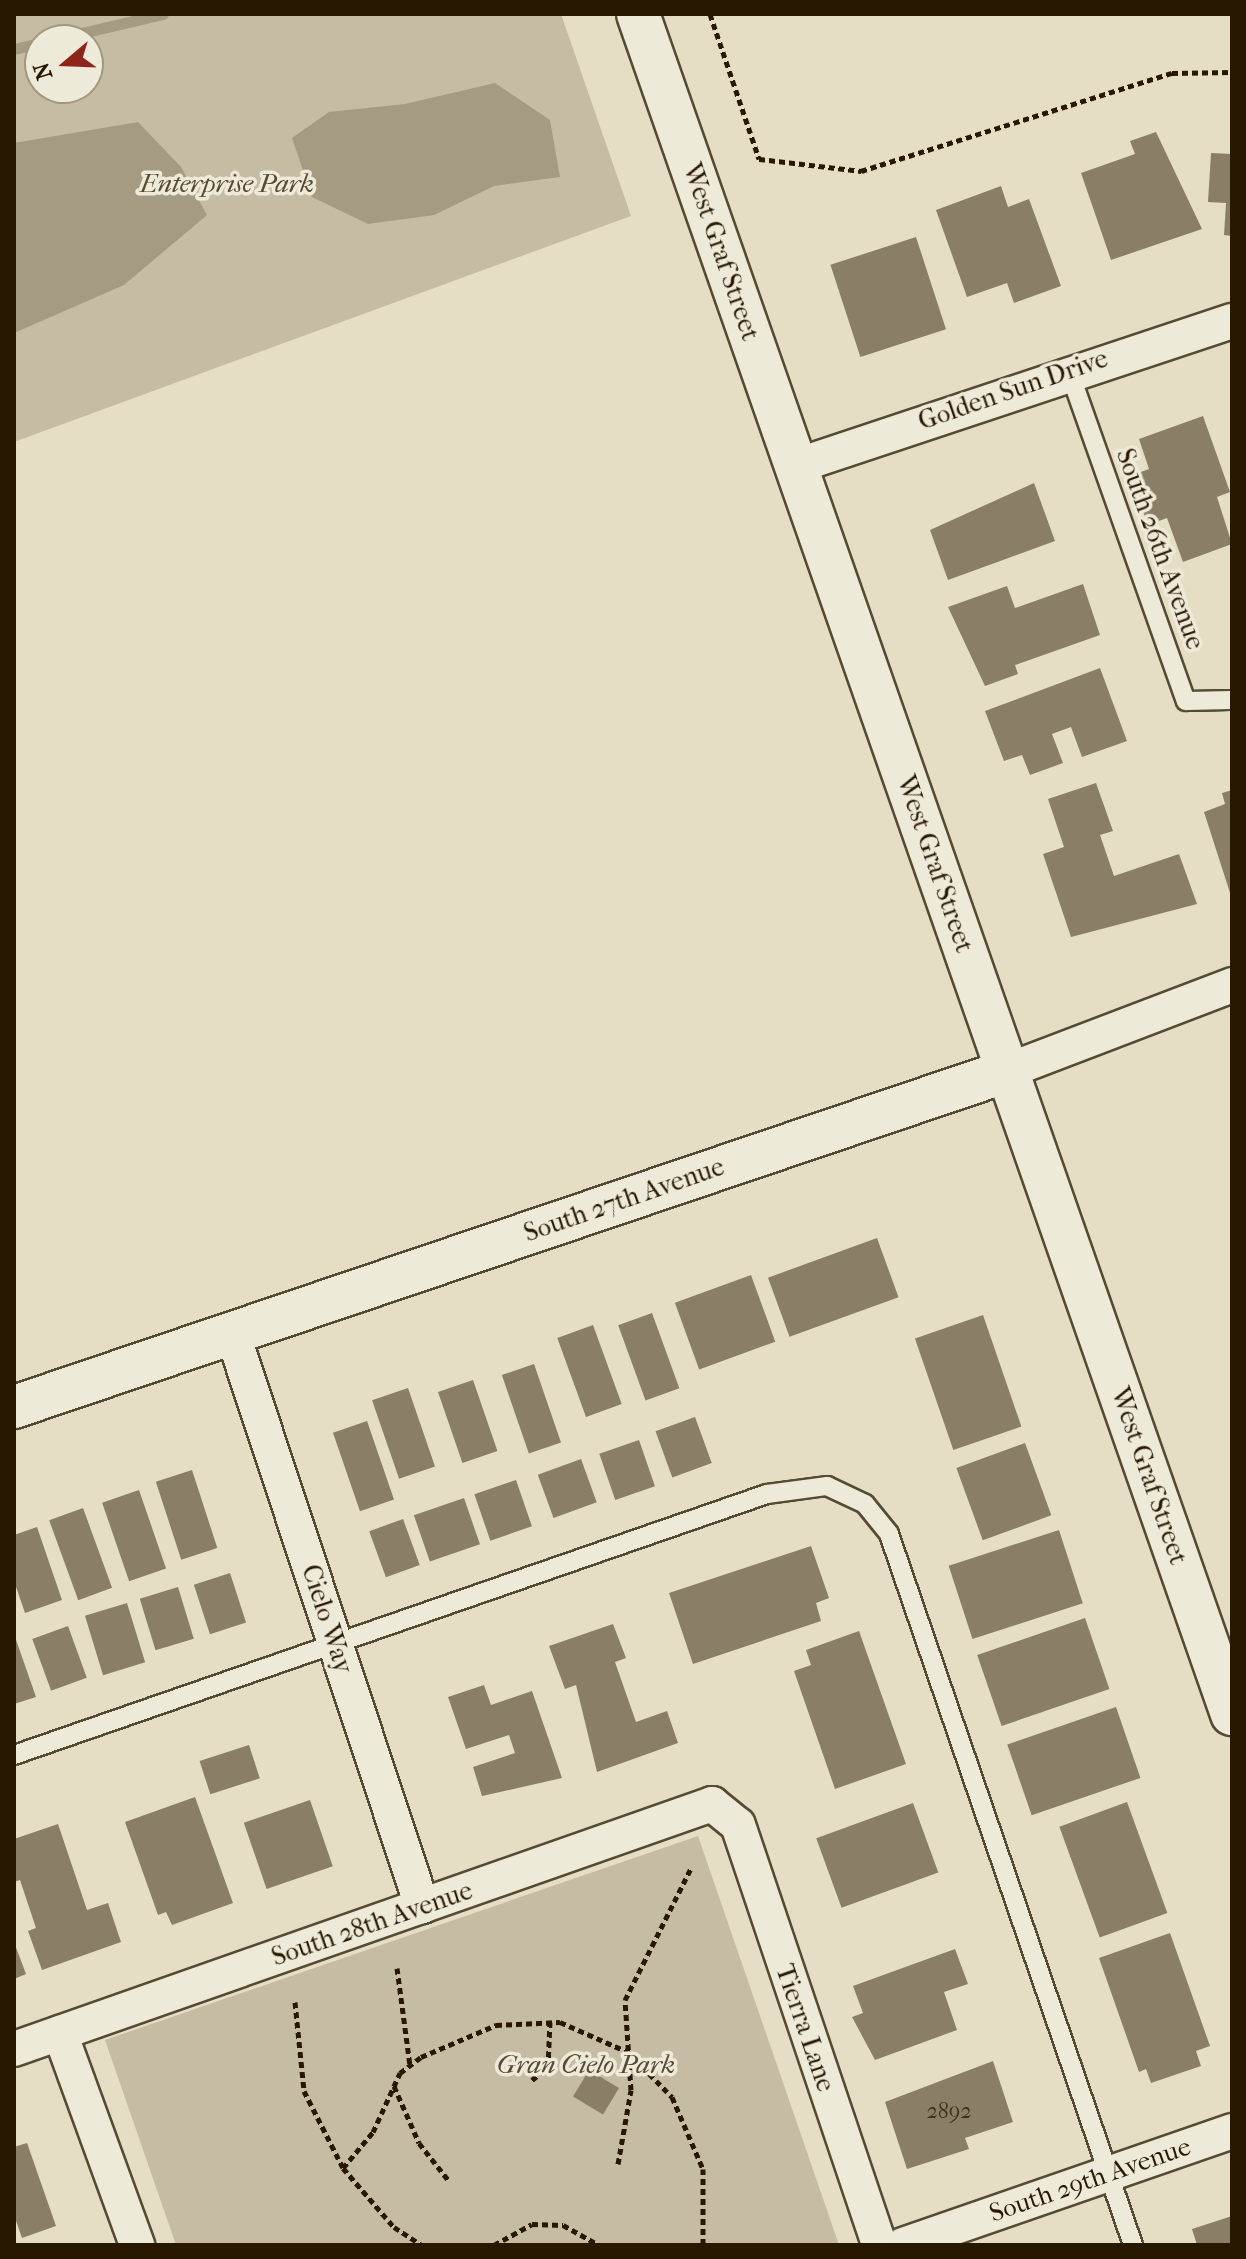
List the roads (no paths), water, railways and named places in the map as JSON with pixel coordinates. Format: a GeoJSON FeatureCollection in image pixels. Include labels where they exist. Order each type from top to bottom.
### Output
{"type":"FeatureCollection","features":[{"type":"Feature","properties":{"kind":"street","name":"West Graf Street"},"geometry":{"type":"LineString","coordinates":[[638,14],[1232,1714]]}},
{"type":"Feature","properties":{"kind":"street","name":"Golden Sun Drive"},"geometry":{"type":"LineString","coordinates":[[796,466],[1069,371],[1232,321]]}},
{"type":"Feature","properties":{"kind":"street","name":"South 27th Avenue"},"geometry":{"type":"LineString","coordinates":[[14,1407],[1007,1071],[1232,985]]}},
{"type":"Feature","properties":{"kind":"street","name":"Cielo Way"},"geometry":{"type":"LineString","coordinates":[[232,1332],[422,1906]]}},
{"type":"Feature","properties":{"kind":"street","name":"South 28th Avenue"},"geometry":{"type":"LineString","coordinates":[[14,2049],[712,1804],[730,1813]]}},
{"type":"Feature","properties":{"kind":"street","name":"Tierra Lane"},"geometry":{"type":"LineString","coordinates":[[730,1813],[879,2245]]}},
{"type":"Feature","properties":{"kind":"street"},"geometry":{"type":"LineString","coordinates":[[60,2033],[137,2245]]}},
{"type":"Feature","properties":{"kind":"street","name":"South 29th Avenue"},"geometry":{"type":"LineString","coordinates":[[903,2245],[1232,2131]]}},
{"type":"Feature","properties":{"kind":"lane","name":"South 26th Avenue"},"geometry":{"type":"LineString","coordinates":[[1069,371],[1186,701],[1232,700]]}},
{"type":"Feature","properties":{"kind":"lane"},"geometry":{"type":"LineString","coordinates":[[14,1755],[783,1489],[827,1486],[865,1504],[889,1534],[1133,2245]]}},
{"type":"Feature","properties":{"kind":"waterway"},"geometry":{"type":"LineString","coordinates":[[104,28],[163,14]]}},
{"type":"Feature","properties":{"kind":"waterway"},"geometry":{"type":"LineString","coordinates":[[14,49],[24,47]]}},
{"type":"Feature","properties":{"kind":"park label","name":"Enterprise Park"},"geometry":{"type":"Point","coordinates":[227,184]}},
{"type":"Feature","properties":{"kind":"park label","name":"Gran Cielo Park"},"geometry":{"type":"Point","coordinates":[586,2065]}}]}
